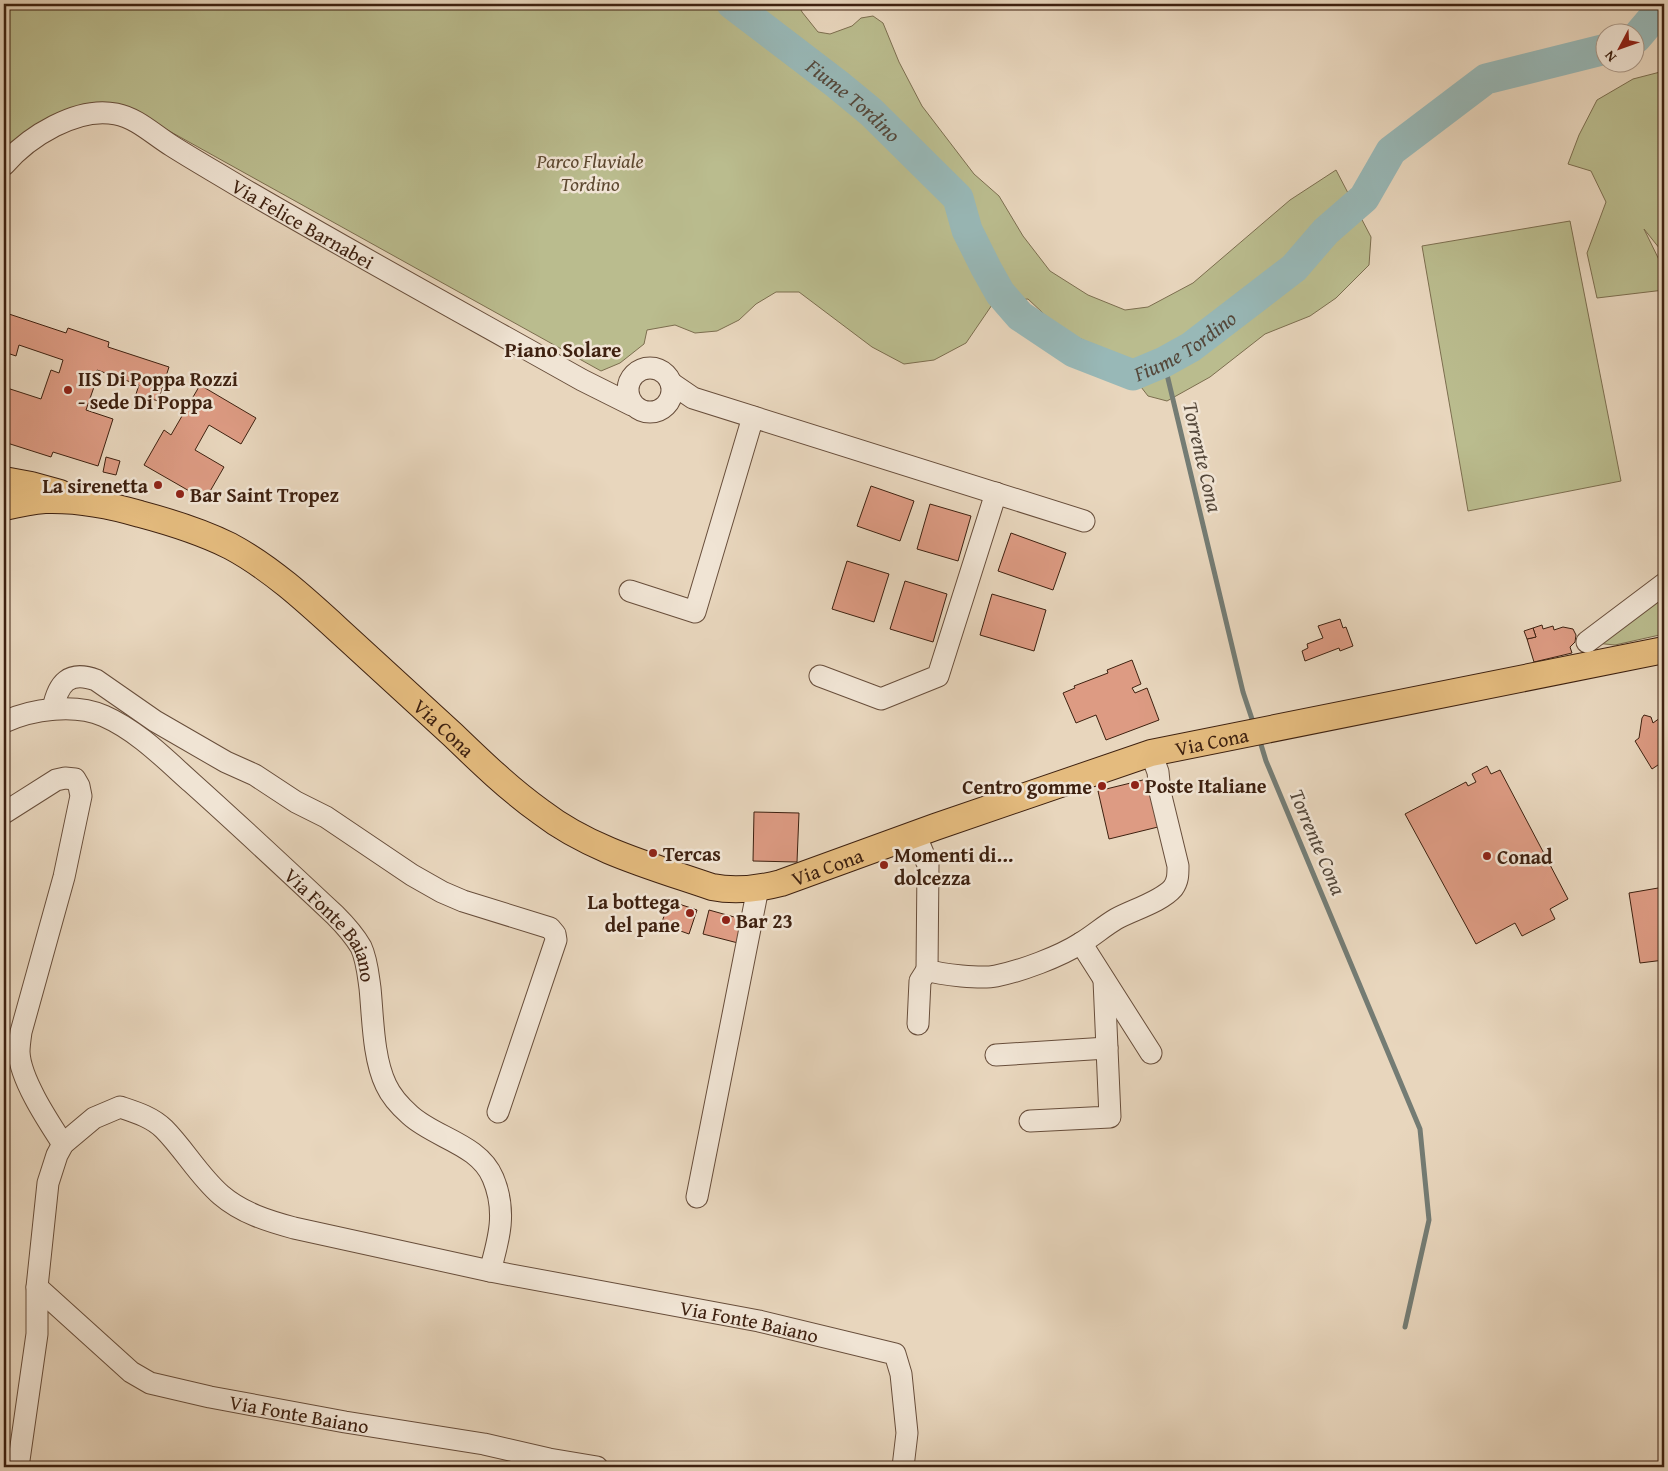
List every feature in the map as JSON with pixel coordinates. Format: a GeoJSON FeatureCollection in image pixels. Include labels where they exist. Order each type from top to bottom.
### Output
{"type":"FeatureCollection","features":[{"type":"Feature","properties":{"kind":"main road","name":"Via Cona"},"geometry":{"type":"LineString","coordinates":[[4,480],[38,487],[86,503]]}},
{"type":"Feature","properties":{"kind":"main road","name":"Via Cona"},"geometry":{"type":"LineString","coordinates":[[4,507],[44,500],[86,503],[123,509],[158,518],[230,546],[255,561],[325,618],[516,793],[542,814],[561,826],[629,858],[712,888],[725,890],[758,888],[781,883],[915,834],[1158,752],[1664,650]]}},
{"type":"Feature","properties":{"kind":"street","name":"Via Felice Barnabei"},"geometry":{"type":"LineString","coordinates":[[4,166],[26,144],[42,132],[80,117],[98,113],[116,114],[133,120],[170,146],[284,212],[582,380],[632,405]]}},
{"type":"Feature","properties":{"kind":"street"},"geometry":{"type":"LineString","coordinates":[[606,391],[629,381],[638,371],[651,368],[664,372],[670,392],[659,410],[645,412],[638,410],[632,405],[627,393],[629,381]]}},
{"type":"Feature","properties":{"kind":"street"},"geometry":{"type":"LineString","coordinates":[[670,392],[1084,521]]}},
{"type":"Feature","properties":{"kind":"street"},"geometry":{"type":"LineString","coordinates":[[630,591],[695,612],[753,417]]}},
{"type":"Feature","properties":{"kind":"street"},"geometry":{"type":"LineString","coordinates":[[820,676],[881,699],[938,676],[996,494]]}},
{"type":"Feature","properties":{"kind":"street"},"geometry":{"type":"LineString","coordinates":[[1588,642],[1664,584]]}},
{"type":"Feature","properties":{"kind":"street"},"geometry":{"type":"LineString","coordinates":[[53,709],[56,696],[66,681],[75,676],[86,676],[96,680],[162,726],[226,762],[255,774],[296,802],[326,817],[412,875],[442,892],[463,901],[550,928],[555,934],[556,940],[498,1112]]}},
{"type":"Feature","properties":{"kind":"street","name":"Via Fonte Baiano"},"geometry":{"type":"LineString","coordinates":[[4,722],[15,717],[53,709],[77,709],[102,715],[124,726],[140,738],[263,848],[353,934],[362,948],[368,966],[377,1050],[386,1086],[410,1116],[482,1160],[492,1176],[500,1196],[502,1216],[490,1271]]}},
{"type":"Feature","properties":{"kind":"street"},"geometry":{"type":"LineString","coordinates":[[927,970],[986,978],[1011,972],[1063,953],[1082,943],[1117,919],[1166,894],[1178,879],[1178,866],[1162,802],[1158,772],[1158,752]]}},
{"type":"Feature","properties":{"kind":"street"},"geometry":{"type":"LineString","coordinates":[[4,813],[56,780],[74,779],[79,786],[81,796],[64,877],[21,1032],[19,1053],[23,1072],[48,1122],[63,1144]]}},
{"type":"Feature","properties":{"kind":"street"},"geometry":{"type":"LineString","coordinates":[[915,834],[928,865],[927,970],[920,981],[918,1024]]}},
{"type":"Feature","properties":{"kind":"street"},"geometry":{"type":"LineString","coordinates":[[697,1197],[758,888]]}},
{"type":"Feature","properties":{"kind":"street"},"geometry":{"type":"LineString","coordinates":[[1082,943],[1151,1053]]}},
{"type":"Feature","properties":{"kind":"street"},"geometry":{"type":"LineString","coordinates":[[1030,1121],[1110,1117],[1104,980]]}},
{"type":"Feature","properties":{"kind":"street"},"geometry":{"type":"LineString","coordinates":[[996,1056],[1107,1048]]}},
{"type":"Feature","properties":{"kind":"street","name":"Via Fonte Baiano"},"geometry":{"type":"LineString","coordinates":[[18,1467],[36,1334],[37,1286],[48,1183],[57,1155],[63,1144],[94,1118],[120,1107],[144,1116],[163,1128],[220,1194],[236,1206],[264,1219],[294,1228],[490,1271],[759,1321],[895,1354],[901,1374],[907,1433],[903,1467]]}},
{"type":"Feature","properties":{"kind":"street","name":"Via Fonte Baiano"},"geometry":{"type":"LineString","coordinates":[[37,1286],[131,1372],[150,1383],[210,1397],[345,1422],[484,1444],[549,1459],[597,1467]]}},
{"type":"Feature","properties":{"kind":"green space","name":"Parco Fluviale Tordino"},"geometry":{"type":"Polygon","coordinates":[[[4,4],[798,4],[818,32],[830,34],[852,26],[861,18],[873,16],[883,23],[899,62],[922,106],[974,174],[999,196],[1023,236],[1050,271],[1088,295],[1125,310],[1148,307],[1193,283],[1290,200],[1336,170],[1371,237],[1369,265],[1336,298],[1310,316],[1265,334],[1210,377],[1167,401],[1148,396],[1117,356],[1060,329],[1028,299],[994,302],[966,343],[934,360],[904,364],[872,347],[799,292],[776,292],[756,304],[739,320],[717,331],[695,333],[675,325],[647,330],[644,344],[620,363],[601,371],[144,117],[103,104],[4,151],[4,4]]]}},
{"type":"Feature","properties":{"kind":"green space"},"geometry":{"type":"Polygon","coordinates":[[[1664,71],[1664,254],[1644,229],[1664,270],[1664,290],[1597,298],[1587,253],[1606,202],[1591,171],[1568,164],[1579,135],[1597,100],[1633,79],[1664,71]]]}},
{"type":"Feature","properties":{"kind":"green space"},"geometry":{"type":"Polygon","coordinates":[[[1570,221],[1621,481],[1468,511],[1422,246],[1570,221]]]}},
{"type":"Feature","properties":{"kind":"green space"},"geometry":{"type":"Polygon","coordinates":[[[1664,594],[1664,634],[1615,645],[1595,643],[1664,594]]]}},
{"type":"Feature","properties":{"kind":"building","name":"IIS Di Poppa Rozzi - sede Di Poppa"},"geometry":{"type":"Polygon","coordinates":[[[6,313],[66,333],[68,328],[109,342],[108,347],[169,367],[158,401],[136,394],[139,385],[97,370],[93,383],[95,384],[86,410],[113,419],[98,466],[53,452],[51,457],[4,442],[4,387],[41,399],[51,370],[59,373],[63,360],[19,345],[16,356],[4,352],[4,319],[6,313]]]}},
{"type":"Feature","properties":{"kind":"building"},"geometry":{"type":"Polygon","coordinates":[[[200,385],[256,418],[241,444],[209,425],[195,450],[224,467],[205,500],[144,465],[164,430],[171,435],[200,385]]]}},
{"type":"Feature","properties":{"kind":"building"},"geometry":{"type":"Polygon","coordinates":[[[106,457],[120,461],[116,475],[103,472],[106,457]]]}},
{"type":"Feature","properties":{"kind":"building"},"geometry":{"type":"Polygon","coordinates":[[[871,486],[914,501],[900,541],[857,526],[871,486]]]}},
{"type":"Feature","properties":{"kind":"building"},"geometry":{"type":"Polygon","coordinates":[[[930,504],[971,516],[958,561],[917,549],[930,504]]]}},
{"type":"Feature","properties":{"kind":"building"},"geometry":{"type":"Polygon","coordinates":[[[1011,533],[1066,553],[1053,590],[998,571],[1011,533]]]}},
{"type":"Feature","properties":{"kind":"building"},"geometry":{"type":"Polygon","coordinates":[[[847,561],[889,574],[874,622],[832,609],[847,561]]]}},
{"type":"Feature","properties":{"kind":"building"},"geometry":{"type":"Polygon","coordinates":[[[905,581],[947,594],[933,642],[890,629],[905,581]]]}},
{"type":"Feature","properties":{"kind":"building"},"geometry":{"type":"Polygon","coordinates":[[[992,594],[1046,610],[1034,651],[980,635],[992,594]]]}},
{"type":"Feature","properties":{"kind":"building"},"geometry":{"type":"Polygon","coordinates":[[[1340,619],[1343,628],[1346,627],[1353,646],[1340,651],[1339,648],[1305,661],[1302,651],[1308,648],[1307,644],[1323,638],[1318,626],[1340,619]]]}},
{"type":"Feature","properties":{"kind":"building"},"geometry":{"type":"Polygon","coordinates":[[[1542,625],[1543,629],[1553,626],[1554,630],[1563,627],[1573,629],[1576,635],[1575,642],[1570,647],[1572,653],[1534,662],[1527,639],[1536,637],[1533,628],[1542,625]]]}},
{"type":"Feature","properties":{"kind":"building"},"geometry":{"type":"Polygon","coordinates":[[[1533,628],[1536,637],[1527,639],[1524,631],[1533,628]]]}},
{"type":"Feature","properties":{"kind":"building"},"geometry":{"type":"Polygon","coordinates":[[[1132,660],[1141,684],[1132,688],[1135,693],[1147,688],[1159,720],[1106,740],[1096,715],[1076,723],[1063,693],[1075,688],[1074,686],[1108,673],[1107,670],[1132,660]]]}},
{"type":"Feature","properties":{"kind":"building"},"geometry":{"type":"Polygon","coordinates":[[[1644,715],[1651,717],[1653,723],[1664,715],[1664,761],[1652,769],[1635,741],[1639,738],[1644,715]]]}},
{"type":"Feature","properties":{"kind":"building","name":"Conad"},"geometry":{"type":"Polygon","coordinates":[[[1487,766],[1491,774],[1500,770],[1568,899],[1550,909],[1555,919],[1522,936],[1515,923],[1476,944],[1405,814],[1466,782],[1468,786],[1476,782],[1472,774],[1487,766]]]}},
{"type":"Feature","properties":{"kind":"building"},"geometry":{"type":"Polygon","coordinates":[[[1147,779],[1158,827],[1109,839],[1098,791],[1147,779]]]}},
{"type":"Feature","properties":{"kind":"building"},"geometry":{"type":"Polygon","coordinates":[[[754,812],[799,813],[797,862],[753,861],[754,812]]]}},
{"type":"Feature","properties":{"kind":"building"},"geometry":{"type":"Polygon","coordinates":[[[1664,887],[1664,960],[1640,963],[1629,893],[1664,887]]]}},
{"type":"Feature","properties":{"kind":"building"},"geometry":{"type":"Polygon","coordinates":[[[670,901],[697,910],[689,934],[661,924],[670,901]]]}},
{"type":"Feature","properties":{"kind":"building"},"geometry":{"type":"Polygon","coordinates":[[[709,910],[745,920],[738,943],[703,934],[709,910]]]}},
{"type":"Feature","properties":{"kind":"waterway","name":"Fiume Tordino"},"geometry":{"type":"LineString","coordinates":[[732,4],[871,112],[958,198],[967,230],[986,268],[1000,293],[1020,316],[1074,352],[1133,375],[1164,362],[1191,347],[1294,268],[1326,231],[1364,198],[1391,151],[1486,79],[1596,52]]}},
{"type":"Feature","properties":{"kind":"waterway","name":"Fiume Tordino"},"geometry":{"type":"LineString","coordinates":[[1646,26],[1658,12],[1664,11]]}},
{"type":"Feature","properties":{"kind":"waterway","name":"Torrente Cona"},"geometry":{"type":"LineString","coordinates":[[1164,362],[1243,692],[1254,725]]}},
{"type":"Feature","properties":{"kind":"waterway","name":"Torrente Cona"},"geometry":{"type":"LineString","coordinates":[[1259,738],[1266,761],[1420,1129],[1429,1220],[1405,1327]]}},
{"type":"Feature","properties":{"kind":"place","name":"IIS Di Poppa Rozzi - sede Di Poppa"},"geometry":{"type":"Point","coordinates":[68,390]}},
{"type":"Feature","properties":{"kind":"place","name":"La sirenetta"},"geometry":{"type":"Point","coordinates":[158,485]}},
{"type":"Feature","properties":{"kind":"place","name":"Bar Saint Tropez"},"geometry":{"type":"Point","coordinates":[180,494]}},
{"type":"Feature","properties":{"kind":"place","name":"Poste Italiane"},"geometry":{"type":"Point","coordinates":[1135,785]}},
{"type":"Feature","properties":{"kind":"place","name":"Centro gomme"},"geometry":{"type":"Point","coordinates":[1102,786]}},
{"type":"Feature","properties":{"kind":"place","name":"Tercas"},"geometry":{"type":"Point","coordinates":[653,853]}},
{"type":"Feature","properties":{"kind":"place","name":"Conad"},"geometry":{"type":"Point","coordinates":[1487,856]}},
{"type":"Feature","properties":{"kind":"place","name":"Momenti di... dolcezza"},"geometry":{"type":"Point","coordinates":[884,865]}},
{"type":"Feature","properties":{"kind":"place","name":"La bottega del pane"},"geometry":{"type":"Point","coordinates":[690,913]}},
{"type":"Feature","properties":{"kind":"place","name":"Bar 23"},"geometry":{"type":"Point","coordinates":[726,920]}},
{"type":"Feature","properties":{"kind":"district","name":"Piano Solare"},"geometry":{"type":"Point","coordinates":[563,349]}}]}
